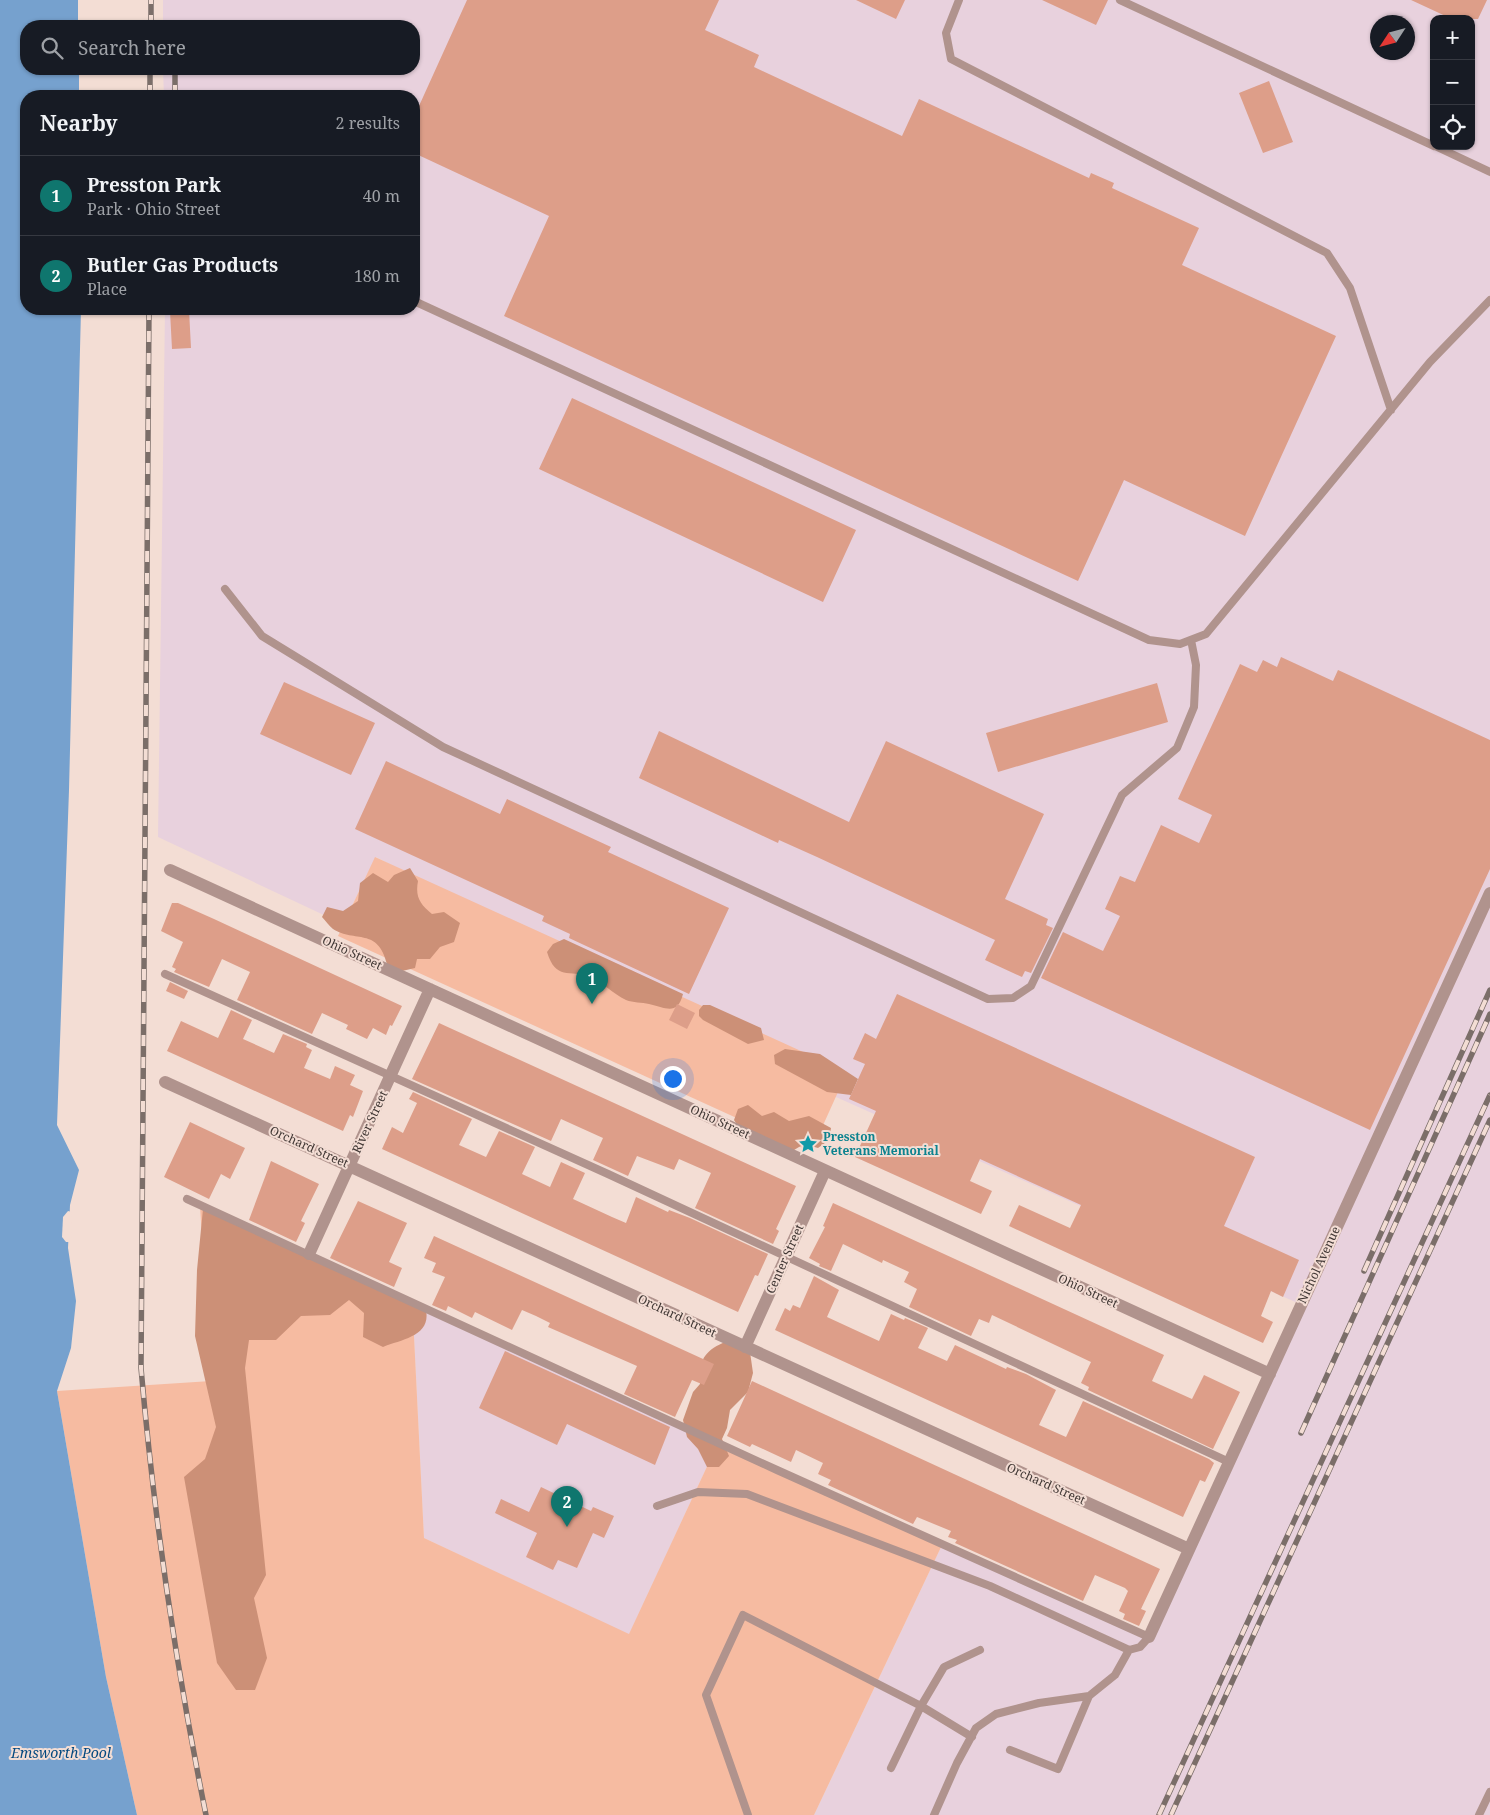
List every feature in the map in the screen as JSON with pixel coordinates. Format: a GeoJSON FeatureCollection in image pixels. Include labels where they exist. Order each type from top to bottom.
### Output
{"type":"FeatureCollection","features":[{"type":"Feature","properties":{"kind":"street","name":"Ohio Street"},"geometry":{"type":"LineString","coordinates":[[170,870],[1270,1374]]}},
{"type":"Feature","properties":{"kind":"street","name":"Nichol Avenue"},"geometry":{"type":"LineString","coordinates":[[1149,1638],[1490,892]]}},
{"type":"Feature","properties":{"kind":"street","name":"River Street"},"geometry":{"type":"LineString","coordinates":[[309,1254],[430,989]]}},
{"type":"Feature","properties":{"kind":"street","name":"Orchard Street"},"geometry":{"type":"LineString","coordinates":[[165,1082],[1189,1549]]}},
{"type":"Feature","properties":{"kind":"street","name":"Center Street"},"geometry":{"type":"LineString","coordinates":[[745,1347],[825,1171]]}},
{"type":"Feature","properties":{"kind":"lane"},"geometry":{"type":"LineString","coordinates":[[959,0],[946,33],[951,59],[1327,253],[1350,288],[1391,410]]}},
{"type":"Feature","properties":{"kind":"lane"},"geometry":{"type":"LineString","coordinates":[[1120,0],[1430,144]]}},
{"type":"Feature","properties":{"kind":"lane"},"geometry":{"type":"LineString","coordinates":[[1443,150],[1490,172]]}},
{"type":"Feature","properties":{"kind":"lane"},"geometry":{"type":"LineString","coordinates":[[420,304],[1149,640],[1180,644],[1206,634],[1430,362],[1490,300]]}},
{"type":"Feature","properties":{"kind":"lane"},"geometry":{"type":"LineString","coordinates":[[225,589],[262,636],[443,747],[988,999],[1013,998],[1031,986],[1122,795],[1177,748],[1194,707],[1196,665],[1191,640]]}},
{"type":"Feature","properties":{"kind":"lane"},"geometry":{"type":"LineString","coordinates":[[165,974],[786,1256],[1229,1462]]}},
{"type":"Feature","properties":{"kind":"lane"},"geometry":{"type":"LineString","coordinates":[[186,1199],[760,1463],[1149,1638],[1140,1648],[1129,1650],[990,1586],[747,1494],[698,1492],[657,1506]]}},
{"type":"Feature","properties":{"kind":"lane"},"geometry":{"type":"LineString","coordinates":[[748,1815],[706,1695],[743,1615],[921,1706],[972,1737]]}},
{"type":"Feature","properties":{"kind":"lane"},"geometry":{"type":"LineString","coordinates":[[891,1768],[921,1706],[944,1667],[980,1650]]}},
{"type":"Feature","properties":{"kind":"lane"},"geometry":{"type":"LineString","coordinates":[[1010,1750],[1058,1769],[1089,1696],[1115,1675],[1129,1650]]}},
{"type":"Feature","properties":{"kind":"lane"},"geometry":{"type":"LineString","coordinates":[[934,1815],[957,1763],[976,1728],[996,1714],[1038,1703],[1089,1696]]}},
{"type":"Feature","properties":{"kind":"lane"},"geometry":{"type":"LineString","coordinates":[[1479,1815],[1490,1792]]}},
{"type":"Feature","properties":{"kind":"shaded area"},"geometry":{"type":"Polygon","coordinates":[[[163,0],[1490,0],[1490,1815],[814,1815],[942,1545],[1149,1637],[1302,1305],[836,1097],[376,857],[343,924],[158,837],[165,315],[420,315],[420,90],[164,90],[163,75],[420,75],[420,20],[163,20],[163,0]]]}},
{"type":"Feature","properties":{"kind":"shaded area"},"geometry":{"type":"Polygon","coordinates":[[[375,857],[847,1072],[811,1152],[338,936],[375,857]]]}},
{"type":"Feature","properties":{"kind":"shaded area"},"geometry":{"type":"Polygon","coordinates":[[[410,868],[418,881],[417,892],[419,900],[424,907],[432,914],[444,912],[460,923],[454,942],[440,947],[430,959],[417,959],[415,968],[402,971],[387,964],[383,952],[372,940],[341,933],[333,929],[322,917],[327,907],[343,911],[358,901],[360,883],[373,873],[388,882],[394,875],[410,868]]]}},
{"type":"Feature","properties":{"kind":"shaded area"},"geometry":{"type":"Polygon","coordinates":[[[564,939],[683,994],[680,1001],[677,1006],[670,1009],[629,1001],[590,977],[559,971],[547,952],[553,944],[564,939]]]}},
{"type":"Feature","properties":{"kind":"shaded area"},"geometry":{"type":"Polygon","coordinates":[[[703,1005],[710,1005],[761,1028],[764,1040],[748,1044],[703,1020],[699,1016],[699,1010],[703,1005]]]}},
{"type":"Feature","properties":{"kind":"shaded area"},"geometry":{"type":"Polygon","coordinates":[[[785,1049],[820,1054],[858,1079],[851,1095],[827,1092],[775,1064],[774,1055],[785,1049]]]}},
{"type":"Feature","properties":{"kind":"shaded area"},"geometry":{"type":"Polygon","coordinates":[[[748,1105],[762,1116],[774,1112],[789,1121],[809,1116],[831,1128],[829,1140],[818,1148],[804,1144],[789,1153],[741,1131],[734,1120],[738,1109],[748,1105]]]}},
{"type":"Feature","properties":{"kind":"shaded area"},"geometry":{"type":"Polygon","coordinates":[[[200,1206],[413,1316],[424,1538],[629,1634],[718,1443],[942,1545],[814,1815],[137,1815],[106,1677],[57,1391],[211,1381],[200,1206]]]}},
{"type":"Feature","properties":{"kind":"shaded area"},"geometry":{"type":"Polygon","coordinates":[[[203,1209],[426,1310],[424,1326],[420,1331],[407,1339],[383,1347],[363,1337],[364,1313],[349,1300],[330,1315],[301,1316],[276,1340],[249,1340],[245,1368],[266,1575],[254,1598],[267,1658],[255,1690],[236,1690],[217,1663],[184,1477],[205,1459],[216,1427],[195,1336],[197,1270],[203,1209]]]}},
{"type":"Feature","properties":{"kind":"shaded area"},"geometry":{"type":"Polygon","coordinates":[[[418,1305],[718,1443],[629,1635],[424,1538],[413,1316],[418,1305]]]}},
{"type":"Feature","properties":{"kind":"shaded area"},"geometry":{"type":"Polygon","coordinates":[[[727,1341],[750,1352],[753,1373],[748,1392],[730,1410],[727,1428],[722,1439],[729,1456],[719,1467],[707,1467],[698,1449],[687,1437],[683,1420],[693,1392],[700,1384],[702,1362],[708,1352],[727,1341]]]}},
{"type":"Feature","properties":{"kind":"water","name":"Emsworth Pool"},"geometry":{"type":"Polygon","coordinates":[[[0,0],[78,0],[78,20],[20,20],[20,75],[79,75],[79,90],[20,90],[20,315],[81,315],[69,790],[57,1125],[79,1170],[70,1205],[68,1248],[76,1301],[71,1348],[57,1391],[106,1677],[137,1815],[0,1815],[0,0]]]}},
{"type":"Feature","properties":{"kind":"pier"},"geometry":{"type":"Polygon","coordinates":[[[68,1211],[72,1212],[71,1242],[66,1242],[62,1237],[63,1217],[68,1211]]]}},
{"type":"Feature","properties":{"kind":"building"},"geometry":{"type":"Polygon","coordinates":[[[467,0],[719,0],[705,30],[759,55],[754,67],[902,136],[919,99],[1089,178],[1091,173],[1114,183],[1112,188],[1199,228],[1182,265],[1336,336],[1245,536],[1124,480],[1078,581],[504,316],[549,216],[420,156],[420,104],[467,0]]]}},
{"type":"Feature","properties":{"kind":"building"},"geometry":{"type":"Polygon","coordinates":[[[856,0],[905,0],[896,19],[856,0]]]}},
{"type":"Feature","properties":{"kind":"building"},"geometry":{"type":"Polygon","coordinates":[[[1042,0],[1108,0],[1096,25],[1042,0]]]}},
{"type":"Feature","properties":{"kind":"building"},"geometry":{"type":"Polygon","coordinates":[[[1411,0],[1487,0],[1478,19],[1475,19],[1475,15],[1443,15],[1411,0]]]}},
{"type":"Feature","properties":{"kind":"building"},"geometry":{"type":"Polygon","coordinates":[[[1269,81],[1293,142],[1263,153],[1239,93],[1269,81]]]}},
{"type":"Feature","properties":{"kind":"building"},"geometry":{"type":"Polygon","coordinates":[[[170,315],[189,315],[191,348],[172,349],[170,315]]]}},
{"type":"Feature","properties":{"kind":"building"},"geometry":{"type":"Polygon","coordinates":[[[572,398],[856,530],[823,602],[539,469],[572,398]]]}},
{"type":"Feature","properties":{"kind":"building"},"geometry":{"type":"Polygon","coordinates":[[[1281,657],[1333,681],[1338,670],[1490,740],[1490,869],[1370,1130],[1041,978],[1063,932],[1103,951],[1120,916],[1105,909],[1120,876],[1135,882],[1161,825],[1199,843],[1212,815],[1178,799],[1240,664],[1257,672],[1263,660],[1277,667],[1281,657]]]}},
{"type":"Feature","properties":{"kind":"building"},"geometry":{"type":"Polygon","coordinates":[[[284,682],[375,723],[351,775],[260,734],[284,682]]]}},
{"type":"Feature","properties":{"kind":"building"},"geometry":{"type":"Polygon","coordinates":[[[1157,683],[1168,722],[998,772],[986,733],[1157,683]]]}},
{"type":"Feature","properties":{"kind":"building"},"geometry":{"type":"Polygon","coordinates":[[[659,731],[849,822],[886,741],[1044,814],[1005,899],[1048,919],[1046,925],[1053,928],[1031,973],[1025,971],[1022,977],[985,960],[995,940],[817,857],[779,840],[778,843],[639,778],[659,731]]]}},
{"type":"Feature","properties":{"kind":"building"},"geometry":{"type":"Polygon","coordinates":[[[386,761],[500,814],[507,799],[611,847],[608,852],[729,908],[689,994],[569,938],[570,934],[542,921],[544,916],[355,829],[386,761]]]}},
{"type":"Feature","properties":{"kind":"building"},"geometry":{"type":"Polygon","coordinates":[[[172,903],[178,903],[214,919],[402,1006],[392,1026],[390,1025],[386,1035],[373,1028],[367,1039],[346,1029],[348,1025],[322,1013],[312,1034],[237,1000],[250,972],[222,959],[209,987],[174,972],[176,969],[172,967],[183,942],[161,931],[172,903]]]}},
{"type":"Feature","properties":{"kind":"building"},"geometry":{"type":"Polygon","coordinates":[[[170,982],[188,991],[184,999],[166,991],[170,982]]]}},
{"type":"Feature","properties":{"kind":"building"},"geometry":{"type":"Polygon","coordinates":[[[897,994],[1255,1157],[1224,1226],[1299,1260],[1283,1297],[1271,1291],[1261,1316],[1273,1322],[1263,1343],[1009,1226],[1019,1205],[1070,1228],[1081,1205],[980,1159],[970,1181],[992,1191],[981,1214],[855,1157],[876,1111],[849,1099],[865,1064],[853,1059],[865,1033],[876,1039],[897,994]]]}},
{"type":"Feature","properties":{"kind":"building"},"geometry":{"type":"Polygon","coordinates":[[[677,1004],[695,1013],[687,1029],[669,1020],[677,1004]]]}},
{"type":"Feature","properties":{"kind":"building"},"geometry":{"type":"Polygon","coordinates":[[[231,1010],[252,1020],[243,1039],[274,1053],[283,1034],[307,1044],[306,1047],[312,1050],[304,1068],[330,1079],[335,1066],[355,1075],[350,1085],[363,1091],[353,1117],[350,1115],[343,1131],[167,1051],[181,1021],[218,1038],[231,1010]]]}},
{"type":"Feature","properties":{"kind":"building"},"geometry":{"type":"Polygon","coordinates":[[[439,1023],[796,1186],[776,1229],[779,1231],[773,1244],[695,1208],[711,1173],[679,1159],[674,1170],[637,1156],[628,1176],[593,1160],[603,1138],[561,1119],[551,1141],[412,1079],[439,1023]]]}},
{"type":"Feature","properties":{"kind":"building"},"geometry":{"type":"Polygon","coordinates":[[[413,1092],[472,1119],[459,1145],[486,1157],[499,1131],[535,1147],[522,1174],[550,1187],[561,1162],[585,1173],[573,1199],[612,1217],[626,1223],[636,1197],[668,1212],[669,1210],[690,1218],[768,1254],[758,1276],[755,1275],[738,1312],[382,1149],[392,1127],[403,1133],[417,1103],[409,1099],[413,1092]]]}},
{"type":"Feature","properties":{"kind":"building"},"geometry":{"type":"Polygon","coordinates":[[[190,1122],[245,1148],[230,1179],[221,1174],[209,1199],[164,1177],[190,1122]]]}},
{"type":"Feature","properties":{"kind":"building"},"geometry":{"type":"Polygon","coordinates":[[[271,1161],[319,1184],[301,1221],[305,1223],[296,1242],[249,1220],[271,1161]]]}},
{"type":"Feature","properties":{"kind":"building"},"geometry":{"type":"Polygon","coordinates":[[[358,1201],[407,1223],[389,1262],[402,1268],[394,1287],[330,1258],[358,1201]]]}},
{"type":"Feature","properties":{"kind":"building"},"geometry":{"type":"Polygon","coordinates":[[[833,1203],[1164,1355],[1152,1381],[1192,1399],[1204,1375],[1240,1392],[1213,1449],[1088,1390],[1089,1387],[1081,1383],[1091,1362],[992,1315],[989,1323],[979,1319],[971,1336],[909,1307],[917,1289],[904,1282],[909,1272],[883,1260],[882,1263],[843,1244],[831,1271],[819,1266],[820,1264],[809,1258],[825,1227],[823,1226],[833,1203]]]}},
{"type":"Feature","properties":{"kind":"building"},"geometry":{"type":"Polygon","coordinates":[[[434,1236],[714,1364],[704,1385],[692,1380],[675,1417],[624,1394],[637,1366],[548,1327],[550,1323],[536,1316],[522,1310],[512,1330],[475,1312],[472,1318],[448,1306],[446,1311],[432,1305],[445,1277],[432,1272],[436,1263],[424,1258],[434,1236]]]}},
{"type":"Feature","properties":{"kind":"building"},"geometry":{"type":"Polygon","coordinates":[[[814,1276],[839,1290],[827,1317],[879,1341],[891,1314],[928,1328],[918,1348],[947,1361],[955,1345],[1006,1369],[1007,1367],[1026,1374],[1056,1390],[1039,1425],[1066,1437],[1083,1401],[1209,1459],[1214,1463],[1205,1482],[1200,1480],[1183,1517],[775,1330],[785,1308],[790,1311],[793,1305],[800,1308],[814,1276]]]}},
{"type":"Feature","properties":{"kind":"building"},"geometry":{"type":"Polygon","coordinates":[[[505,1351],[670,1427],[655,1465],[567,1424],[557,1445],[479,1408],[505,1351]]]}},
{"type":"Feature","properties":{"kind":"building"},"geometry":{"type":"Polygon","coordinates":[[[752,1381],[1160,1569],[1141,1609],[1146,1611],[1139,1626],[1123,1619],[1125,1614],[1119,1611],[1128,1591],[1125,1588],[1095,1575],[1083,1601],[955,1543],[957,1540],[948,1537],[951,1531],[917,1517],[913,1524],[828,1485],[831,1480],[818,1474],[823,1463],[796,1450],[791,1462],[752,1444],[750,1447],[727,1436],[752,1381]]]}},
{"type":"Feature","properties":{"kind":"building"},"geometry":{"type":"Polygon","coordinates":[[[541,1487],[591,1511],[593,1507],[614,1516],[604,1538],[593,1533],[577,1568],[558,1560],[553,1570],[526,1557],[537,1533],[495,1513],[501,1499],[529,1512],[541,1487]]]}},
{"type":"Feature","properties":{"kind":"railway"},"geometry":{"type":"LineString","coordinates":[[151,0],[151,20]]}},
{"type":"Feature","properties":{"kind":"railway"},"geometry":{"type":"LineString","coordinates":[[150,75],[150,90]]}},
{"type":"Feature","properties":{"kind":"railway"},"geometry":{"type":"LineString","coordinates":[[175,75],[175,90]]}},
{"type":"Feature","properties":{"kind":"railway"},"geometry":{"type":"LineString","coordinates":[[149,315],[141,1368],[152,1480],[167,1592],[185,1704],[206,1815]]}},
{"type":"Feature","properties":{"kind":"railway"},"geometry":{"type":"LineString","coordinates":[[1364,1271],[1490,990]]}},
{"type":"Feature","properties":{"kind":"railway"},"geometry":{"type":"LineString","coordinates":[[1301,1433],[1490,1014]]}},
{"type":"Feature","properties":{"kind":"railway"},"geometry":{"type":"LineString","coordinates":[[1159,1815],[1490,1095]]}},
{"type":"Feature","properties":{"kind":"railway"},"geometry":{"type":"LineString","coordinates":[[1171,1815],[1490,1120]]}},
{"type":"Feature","properties":{"kind":"place","name":"Presston Park"},"geometry":{"type":"Point","coordinates":[592,1004]}},
{"type":"Feature","properties":{"kind":"place","name":"Presston Veterans Memorial"},"geometry":{"type":"Point","coordinates":[808,1144]}},
{"type":"Feature","properties":{"kind":"place","name":"Butler Gas Products"},"geometry":{"type":"Point","coordinates":[567,1527]}}]}
